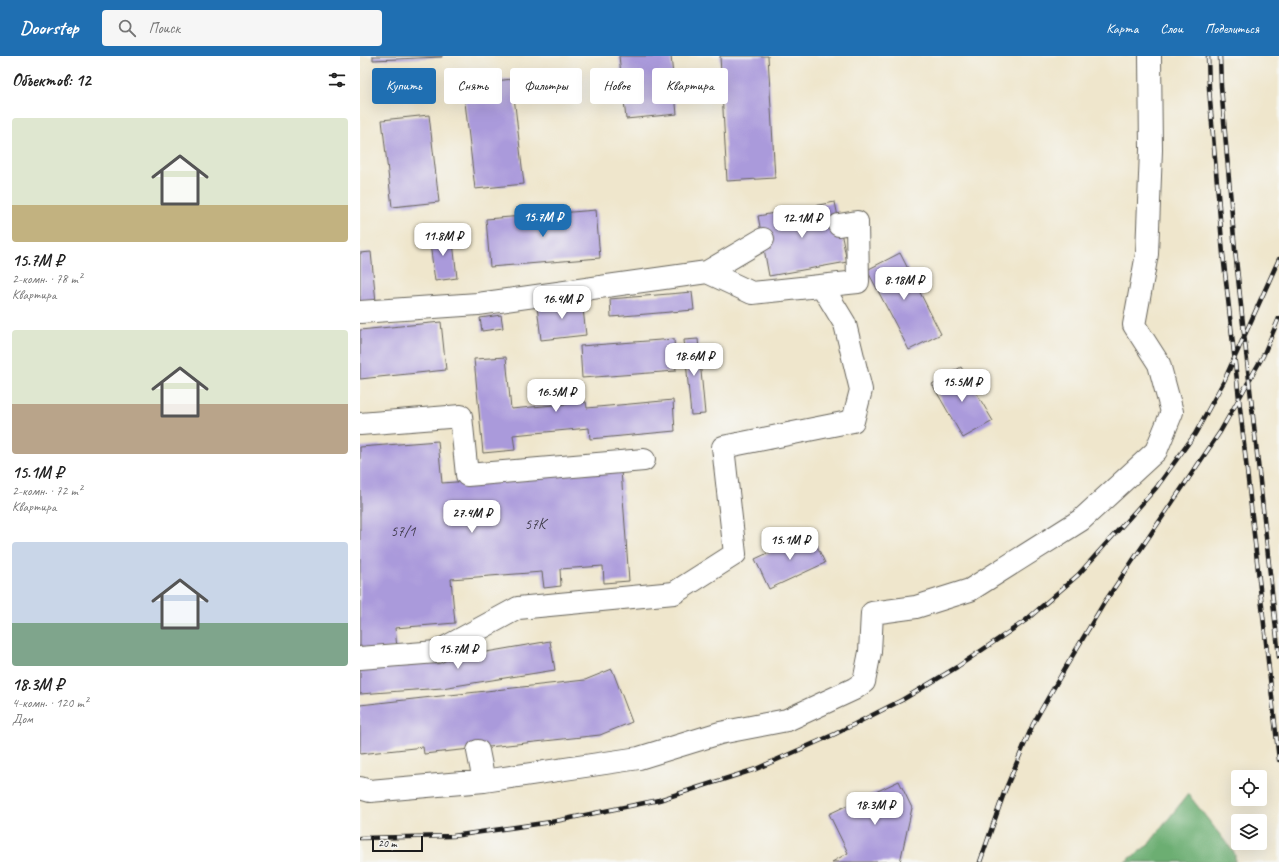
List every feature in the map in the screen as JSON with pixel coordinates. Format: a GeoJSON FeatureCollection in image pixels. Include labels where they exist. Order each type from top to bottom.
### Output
{"type":"FeatureCollection","features":[{"type":"Feature","properties":{"kind":"lane"},"geometry":{"type":"LineString","coordinates":[[360,788],[370,791],[484,781],[639,758],[720,733],[787,720],[854,689],[864,682],[870,652],[872,613],[916,607],[970,590],[1081,520],[1156,451],[1172,412],[1159,364],[1134,325],[1147,254],[1151,150],[1150,56]]}},
{"type":"Feature","properties":{"kind":"lane"},"geometry":{"type":"LineString","coordinates":[[707,272],[752,293],[858,282],[857,222],[839,225]]}},
{"type":"Feature","properties":{"kind":"lane"},"geometry":{"type":"LineString","coordinates":[[360,312],[478,304],[707,272],[763,240]]}},
{"type":"Feature","properties":{"kind":"lane"},"geometry":{"type":"LineString","coordinates":[[360,658],[438,652],[518,608],[674,593],[735,554],[723,447],[853,421],[861,390],[845,324],[822,286]]}},
{"type":"Feature","properties":{"kind":"lane"},"geometry":{"type":"LineString","coordinates":[[360,424],[461,416],[466,475],[644,460]]}},
{"type":"Feature","properties":{"kind":"lane"},"geometry":{"type":"LineString","coordinates":[[478,751],[484,781]]}},
{"type":"Feature","properties":{"kind":"green space"},"geometry":{"type":"Polygon","coordinates":[[[1188,794],[1235,854],[1235,862],[1125,862],[1148,845],[1188,794]]]}},
{"type":"Feature","properties":{"kind":"building"},"geometry":{"type":"Polygon","coordinates":[[[373,56],[442,56],[442,57],[373,60],[373,56]]]}},
{"type":"Feature","properties":{"kind":"building"},"geometry":{"type":"Polygon","coordinates":[[[619,56],[671,56],[672,68],[652,68],[652,104],[676,104],[677,114],[626,119],[624,104],[644,104],[644,68],[620,68],[619,56]]]}},
{"type":"Feature","properties":{"kind":"building"},"geometry":{"type":"Polygon","coordinates":[[[720,56],[768,56],[775,178],[727,181],[723,104],[728,104],[728,68],[721,68],[720,56]]]}},
{"type":"Feature","properties":{"kind":"building"},"geometry":{"type":"Polygon","coordinates":[[[510,79],[510,104],[515,104],[524,184],[475,189],[465,104],[502,104],[502,80],[510,79]]]}},
{"type":"Feature","properties":{"kind":"building"},"geometry":{"type":"Polygon","coordinates":[[[429,115],[439,202],[392,207],[382,120],[429,115]]]}},
{"type":"Feature","properties":{"kind":"building"},"geometry":{"type":"Polygon","coordinates":[[[835,202],[847,262],[769,276],[758,216],[835,202]]]}},
{"type":"Feature","properties":{"kind":"building"},"geometry":{"type":"Polygon","coordinates":[[[596,210],[600,258],[490,267],[486,219],[596,210]]]}},
{"type":"Feature","properties":{"kind":"building"},"geometry":{"type":"Polygon","coordinates":[[[452,233],[457,278],[435,281],[429,236],[452,233]]]}},
{"type":"Feature","properties":{"kind":"building"},"geometry":{"type":"Polygon","coordinates":[[[371,252],[376,302],[360,303],[360,253],[371,252]]]}},
{"type":"Feature","properties":{"kind":"building"},"geometry":{"type":"Polygon","coordinates":[[[900,253],[941,334],[909,350],[867,270],[900,253]]]}},
{"type":"Feature","properties":{"kind":"building"},"geometry":{"type":"Polygon","coordinates":[[[692,292],[694,310],[611,317],[610,299],[692,292]]]}},
{"type":"Feature","properties":{"kind":"building"},"geometry":{"type":"Polygon","coordinates":[[[582,300],[586,335],[541,340],[537,306],[582,300]]]}},
{"type":"Feature","properties":{"kind":"building"},"geometry":{"type":"Polygon","coordinates":[[[501,315],[503,328],[482,331],[480,318],[501,315]]]}},
{"type":"Feature","properties":{"kind":"building"},"geometry":{"type":"Polygon","coordinates":[[[441,322],[446,370],[360,379],[360,330],[441,322]]]}},
{"type":"Feature","properties":{"kind":"building"},"geometry":{"type":"Polygon","coordinates":[[[674,339],[676,371],[582,378],[580,346],[674,339]]]}},
{"type":"Feature","properties":{"kind":"building"},"geometry":{"type":"Polygon","coordinates":[[[698,339],[705,414],[691,415],[684,340],[698,339]]]}},
{"type":"Feature","properties":{"kind":"building"},"geometry":{"type":"Polygon","coordinates":[[[506,357],[511,409],[586,402],[587,408],[673,400],[675,431],[590,439],[589,428],[513,435],[515,450],[483,453],[474,359],[506,357]]]}},
{"type":"Feature","properties":{"kind":"building"},"geometry":{"type":"Polygon","coordinates":[[[961,367],[993,421],[963,438],[932,384],[961,367]]]}},
{"type":"Feature","properties":{"kind":"building"},"geometry":{"type":"Polygon","coordinates":[[[438,441],[442,483],[621,470],[629,581],[604,583],[603,566],[560,569],[561,586],[544,588],[542,572],[451,579],[455,623],[395,628],[397,648],[360,652],[360,447],[438,441]]]}},
{"type":"Feature","properties":{"kind":"building"},"geometry":{"type":"Polygon","coordinates":[[[811,533],[825,563],[769,589],[755,559],[811,533]]]}},
{"type":"Feature","properties":{"kind":"building"},"geometry":{"type":"Polygon","coordinates":[[[550,641],[555,670],[442,688],[360,694],[360,667],[440,660],[550,641]]]}},
{"type":"Feature","properties":{"kind":"building"},"geometry":{"type":"Polygon","coordinates":[[[612,669],[632,722],[600,735],[424,754],[423,747],[360,754],[360,705],[585,680],[612,669]]]}},
{"type":"Feature","properties":{"kind":"building"},"geometry":{"type":"Polygon","coordinates":[[[899,781],[912,808],[900,862],[832,862],[848,853],[829,814],[899,781]]]}},
{"type":"Feature","properties":{"kind":"railway"},"geometry":{"type":"LineString","coordinates":[[1208,56],[1209,88],[1223,254],[1279,760]]}},
{"type":"Feature","properties":{"kind":"railway"},"geometry":{"type":"LineString","coordinates":[[1220,56],[1221,86],[1235,250],[1279,657]]}},
{"type":"Feature","properties":{"kind":"railway"},"geometry":{"type":"LineString","coordinates":[[360,838],[453,836],[551,822],[659,800],[756,769],[835,734],[902,700],[957,667],[1025,621],[1078,575],[1156,488],[1195,434],[1224,381],[1279,259]]}},
{"type":"Feature","properties":{"kind":"railway"},"geometry":{"type":"LineString","coordinates":[[980,862],[1004,793],[1033,724],[1104,603],[1220,432],[1263,356],[1279,318]]}}]}
